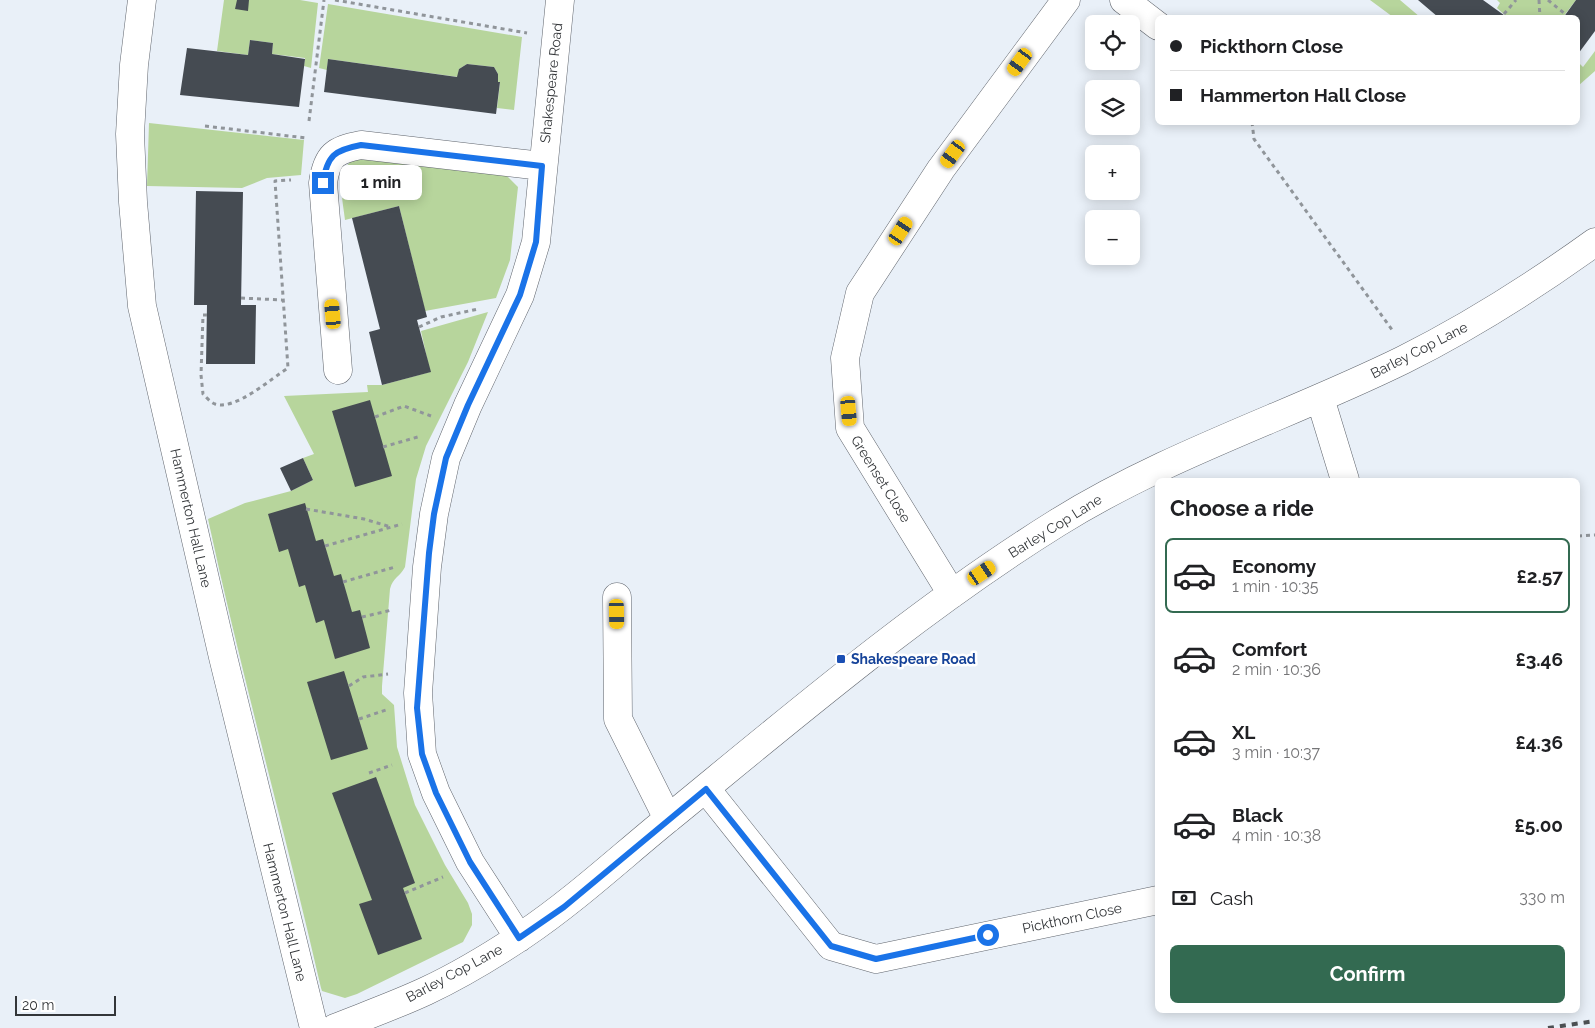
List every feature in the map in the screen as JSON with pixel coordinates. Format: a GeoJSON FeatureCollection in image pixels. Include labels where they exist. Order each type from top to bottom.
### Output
{"type":"FeatureCollection","features":[{"type":"Feature","properties":{"kind":"street","name":"Hammerton Hall Lane"},"geometry":{"type":"LineString","coordinates":[[142,0],[134,65],[130,134],[132,202],[142,306],[223,657],[314,1028]]}},
{"type":"Feature","properties":{"kind":"street","name":"Shakespeare Road"},"geometry":{"type":"LineString","coordinates":[[519,938],[470,862],[436,793],[422,754],[417,708],[427,567],[434,514],[446,458],[468,405],[520,295],[536,242],[542,166],[560,0]]}},
{"type":"Feature","properties":{"kind":"street","name":"Greenset Close"},"geometry":{"type":"LineString","coordinates":[[952,594],[850,428],[844,358],[860,294],[941,169],[1066,0]]}},
{"type":"Feature","properties":{"kind":"street"},"geometry":{"type":"LineString","coordinates":[[1124,0],[1155,24]]}},
{"type":"Feature","properties":{"kind":"street"},"geometry":{"type":"LineString","coordinates":[[338,370],[323,183],[326,164],[339,150],[361,145],[542,166]]}},
{"type":"Feature","properties":{"kind":"street","name":"Barley Cop Lane"},"geometry":{"type":"LineString","coordinates":[[335,1028],[427,990],[519,938],[564,907],[668,819],[882,645],[952,594],[1057,523],[1112,491],[1402,360],[1492,312],[1595,242]]}},
{"type":"Feature","properties":{"kind":"street"},"geometry":{"type":"LineString","coordinates":[[1320,398],[1344,478]]}},
{"type":"Feature","properties":{"kind":"street"},"geometry":{"type":"LineString","coordinates":[[616,597],[618,719],[668,819]]}},
{"type":"Feature","properties":{"kind":"street","name":"Pickthorn Close"},"geometry":{"type":"LineString","coordinates":[[706,789],[831,946],[876,959],[1155,901]]}},
{"type":"Feature","properties":{"kind":"path"},"geometry":{"type":"LineString","coordinates":[[309,121],[324,0]]}},
{"type":"Feature","properties":{"kind":"path"},"geometry":{"type":"LineString","coordinates":[[335,0],[533,34]]}},
{"type":"Feature","properties":{"kind":"path"},"geometry":{"type":"LineString","coordinates":[[1504,14],[1516,0]]}},
{"type":"Feature","properties":{"kind":"path"},"geometry":{"type":"LineString","coordinates":[[1539,0],[1540,15]]}},
{"type":"Feature","properties":{"kind":"path"},"geometry":{"type":"LineString","coordinates":[[1548,0],[1566,14]]}},
{"type":"Feature","properties":{"kind":"path"},"geometry":{"type":"LineString","coordinates":[[1252,125],[1254,139],[1393,331],[1402,360]]}},
{"type":"Feature","properties":{"kind":"path"},"geometry":{"type":"LineString","coordinates":[[205,126],[306,138]]}},
{"type":"Feature","properties":{"kind":"path"},"geometry":{"type":"LineString","coordinates":[[207,315],[203,315],[201,375],[203,394],[215,404],[230,404],[250,394],[288,368],[275,181],[295,180]]}},
{"type":"Feature","properties":{"kind":"path"},"geometry":{"type":"LineString","coordinates":[[241,298],[282,300]]}},
{"type":"Feature","properties":{"kind":"path"},"geometry":{"type":"LineString","coordinates":[[419,327],[441,317],[483,308]]}},
{"type":"Feature","properties":{"kind":"path"},"geometry":{"type":"LineString","coordinates":[[375,417],[404,406],[437,419]]}},
{"type":"Feature","properties":{"kind":"path"},"geometry":{"type":"LineString","coordinates":[[384,447],[422,436]]}},
{"type":"Feature","properties":{"kind":"path"},"geometry":{"type":"LineString","coordinates":[[306,509],[364,519],[391,527]]}},
{"type":"Feature","properties":{"kind":"path"},"geometry":{"type":"LineString","coordinates":[[325,546],[410,521]]}},
{"type":"Feature","properties":{"kind":"path"},"geometry":{"type":"LineString","coordinates":[[1580,536],[1595,535]]}},
{"type":"Feature","properties":{"kind":"path"},"geometry":{"type":"LineString","coordinates":[[343,582],[396,567]]}},
{"type":"Feature","properties":{"kind":"path"},"geometry":{"type":"LineString","coordinates":[[362,617],[388,610],[398,611]]}},
{"type":"Feature","properties":{"kind":"path"},"geometry":{"type":"LineString","coordinates":[[349,686],[362,677],[392,674]]}},
{"type":"Feature","properties":{"kind":"path"},"geometry":{"type":"LineString","coordinates":[[359,719],[394,708]]}},
{"type":"Feature","properties":{"kind":"path"},"geometry":{"type":"LineString","coordinates":[[369,773],[396,764]]}},
{"type":"Feature","properties":{"kind":"path"},"geometry":{"type":"LineString","coordinates":[[404,893],[442,877]]}},
{"type":"Feature","properties":{"kind":"green space"},"geometry":{"type":"Polygon","coordinates":[[[224,0],[300,0],[318,3],[311,68],[304,66],[305,58],[272,54],[273,43],[250,40],[248,55],[217,51],[224,0]]]}},
{"type":"Feature","properties":{"kind":"green space"},"geometry":{"type":"Polygon","coordinates":[[[1370,0],[1400,0],[1418,15],[1390,15],[1370,0]]]}},
{"type":"Feature","properties":{"kind":"green space"},"geometry":{"type":"Polygon","coordinates":[[[1497,0],[1576,0],[1565,15],[1505,15],[1497,8],[1500,3],[1497,0]]]}},
{"type":"Feature","properties":{"kind":"green space"},"geometry":{"type":"Polygon","coordinates":[[[328,4],[522,37],[514,110],[497,108],[500,83],[498,82],[498,74],[494,67],[467,64],[459,69],[458,77],[328,59],[327,70],[319,68],[328,4]]]}},
{"type":"Feature","properties":{"kind":"green space"},"geometry":{"type":"Polygon","coordinates":[[[1595,51],[1595,71],[1580,84],[1580,64],[1583,67],[1595,51]]]}},
{"type":"Feature","properties":{"kind":"green space"},"geometry":{"type":"Polygon","coordinates":[[[149,123],[304,140],[301,175],[267,178],[242,188],[147,186],[149,123]]]}},
{"type":"Feature","properties":{"kind":"green space"},"geometry":{"type":"Polygon","coordinates":[[[357,158],[504,173],[518,187],[510,260],[496,298],[425,311],[399,206],[345,220],[342,194],[343,177],[345,169],[350,162],[357,158]]]}},
{"type":"Feature","properties":{"kind":"green space"},"geometry":{"type":"Polygon","coordinates":[[[488,312],[468,362],[426,446],[416,479],[405,567],[390,589],[382,686],[382,694],[394,705],[397,747],[415,805],[445,865],[468,903],[472,914],[472,925],[463,942],[357,994],[345,998],[322,991],[321,988],[208,519],[245,503],[291,491],[313,480],[303,458],[314,454],[284,396],[368,392],[367,385],[382,385],[430,372],[421,331],[488,312]]]}},
{"type":"Feature","properties":{"kind":"building"},"geometry":{"type":"Polygon","coordinates":[[[237,0],[249,0],[248,11],[235,9],[237,0]]]}},
{"type":"Feature","properties":{"kind":"building"},"geometry":{"type":"Polygon","coordinates":[[[1418,0],[1483,0],[1504,15],[1441,15],[1436,15],[1418,0]]]}},
{"type":"Feature","properties":{"kind":"building"},"geometry":{"type":"Polygon","coordinates":[[[1576,0],[1595,0],[1595,31],[1580,51],[1580,15],[1565,15],[1576,0]]]}},
{"type":"Feature","properties":{"kind":"building"},"geometry":{"type":"Polygon","coordinates":[[[250,40],[273,43],[272,54],[305,59],[299,107],[180,95],[187,48],[248,55],[250,40]]]}},
{"type":"Feature","properties":{"kind":"building"},"geometry":{"type":"Polygon","coordinates":[[[328,59],[457,77],[459,69],[467,64],[494,67],[498,74],[498,82],[500,82],[496,114],[324,92],[328,59]]]}},
{"type":"Feature","properties":{"kind":"building"},"geometry":{"type":"Polygon","coordinates":[[[196,191],[243,192],[241,305],[256,305],[255,364],[206,364],[207,305],[194,305],[196,191]]]}},
{"type":"Feature","properties":{"kind":"building"},"geometry":{"type":"Polygon","coordinates":[[[399,206],[427,317],[417,320],[431,372],[382,385],[369,332],[380,329],[352,218],[399,206]]]}},
{"type":"Feature","properties":{"kind":"building"},"geometry":{"type":"Polygon","coordinates":[[[370,400],[392,476],[355,487],[332,411],[370,400]]]}},
{"type":"Feature","properties":{"kind":"building"},"geometry":{"type":"Polygon","coordinates":[[[303,458],[313,480],[291,491],[280,468],[303,458]]]}},
{"type":"Feature","properties":{"kind":"building"},"geometry":{"type":"Polygon","coordinates":[[[305,503],[316,541],[323,539],[334,576],[341,574],[352,612],[360,610],[370,648],[335,659],[324,620],[316,623],[305,585],[299,587],[288,549],[279,552],[268,514],[305,503]]]}},
{"type":"Feature","properties":{"kind":"building"},"geometry":{"type":"Polygon","coordinates":[[[344,671],[368,749],[331,760],[307,682],[344,671]]]}},
{"type":"Feature","properties":{"kind":"building"},"geometry":{"type":"Polygon","coordinates":[[[376,777],[415,883],[403,888],[422,939],[378,955],[359,904],[372,900],[332,793],[376,777]]]}},
{"type":"Feature","properties":{"kind":"railway"},"geometry":{"type":"LineString","coordinates":[[1548,1028],[1595,1021]]}},
{"type":"Feature","properties":{"kind":"place","name":"Shakespeare Road"},"geometry":{"type":"Point","coordinates":[841,659]}},
{"type":"Feature","properties":{"kind":"route"},"geometry":{"type":"LineString","coordinates":[[323,183],[326,164],[339,150],[361,145],[542,166],[536,242],[520,295],[468,405],[446,458],[434,514],[429,553],[420,647],[417,708],[422,754],[436,793],[470,862],[519,938],[564,907],[706,789],[831,946],[876,959],[988,935]]}}]}
